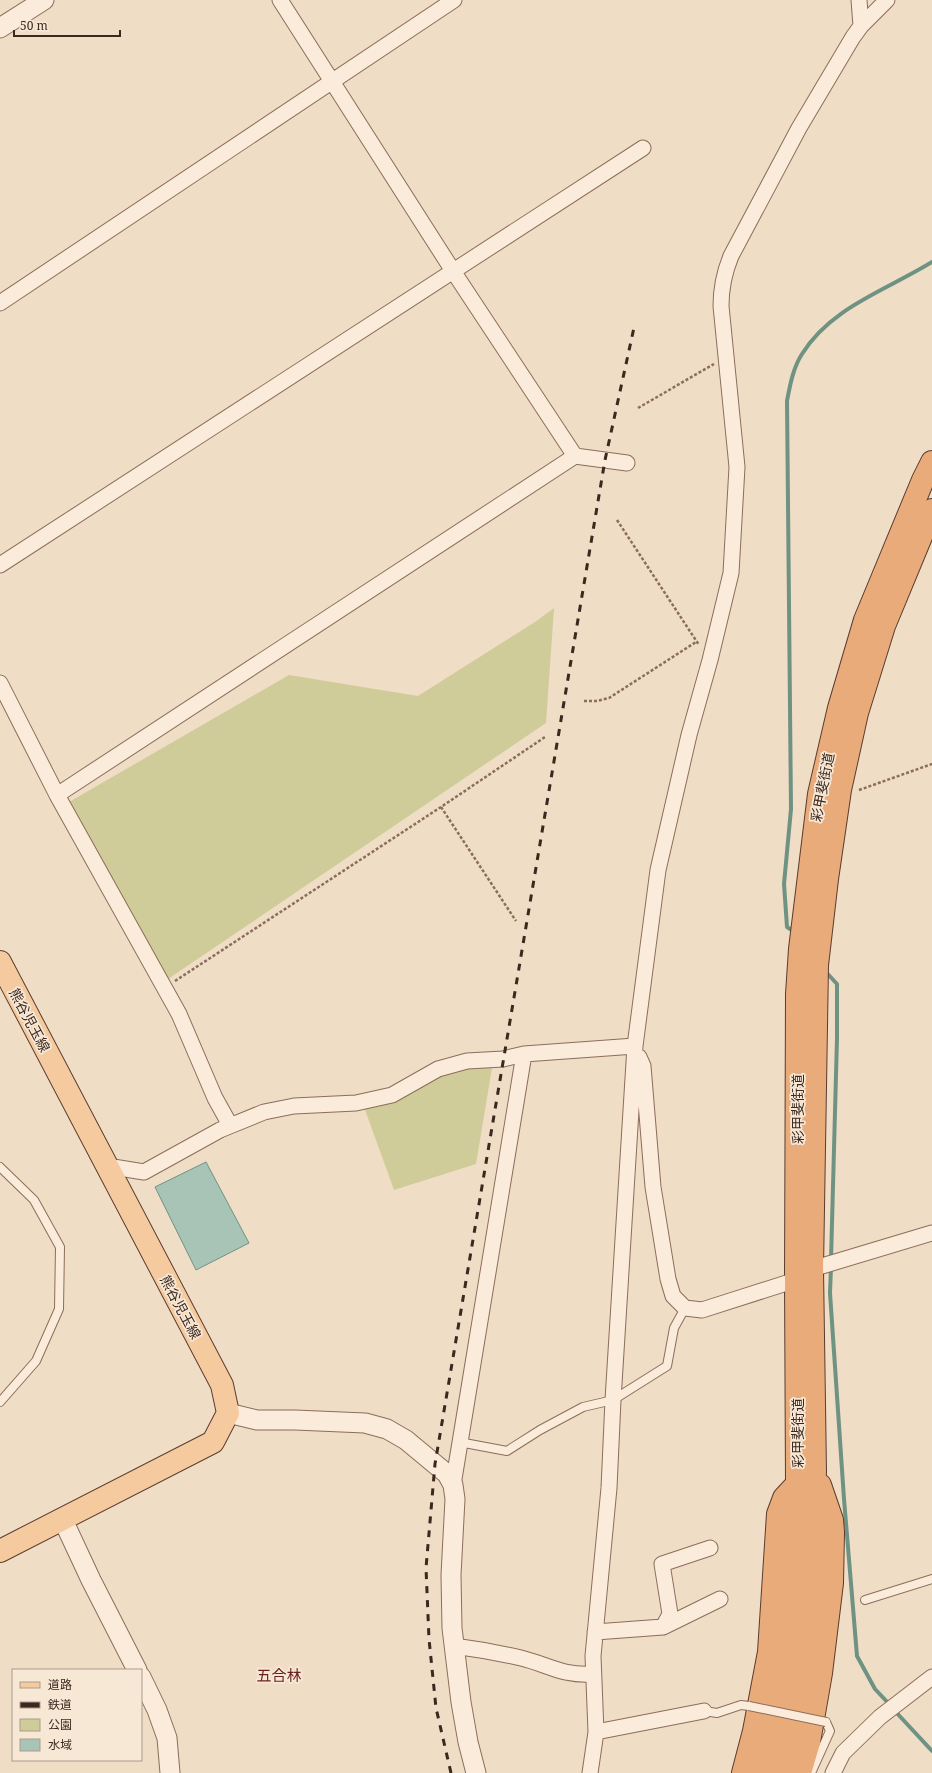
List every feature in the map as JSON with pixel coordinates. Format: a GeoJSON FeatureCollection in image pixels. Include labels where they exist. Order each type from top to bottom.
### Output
{"type":"FeatureCollection","features":[{"type":"Feature","properties":{"kind":"highway","name":"彩甲斐街道"},"geometry":{"type":"LineString","coordinates":[[780,1773],[799,1690],[807,1634],[812,1569],[815,1471],[804,1274],[797,994],[800,949],[819,794],[839,708],[865,620],[923,480],[932,462]]}},
{"type":"Feature","properties":{"kind":"highway","name":"彩甲斐街道"},"geometry":{"type":"LineString","coordinates":[[760,1773],[778,1702],[791,1621],[817,965],[827,879],[840,790],[857,713],[884,626],[932,510]]}},
{"type":"Feature","properties":{"kind":"highway"},"geometry":{"type":"LineString","coordinates":[[800,1773],[809,1742],[821,1673],[832,1584],[832,1520],[815,1471]]}},
{"type":"Feature","properties":{"kind":"highway"},"geometry":{"type":"LineString","coordinates":[[743,1773],[754,1731],[769,1652],[778,1514],[784,1498],[797,1484]]}},
{"type":"Feature","properties":{"kind":"main road","name":"熊谷児玉線"},"geometry":{"type":"LineString","coordinates":[[3,976],[107,1166],[222,1385],[228,1413]]}},
{"type":"Feature","properties":{"kind":"main road"},"geometry":{"type":"LineString","coordinates":[[0,1552],[213,1442],[228,1413]]}},
{"type":"Feature","properties":{"kind":"street"},"geometry":{"type":"LineString","coordinates":[[0,28],[44,0]]}},
{"type":"Feature","properties":{"kind":"street"},"geometry":{"type":"LineString","coordinates":[[280,0],[333,80],[453,271],[575,456]]}},
{"type":"Feature","properties":{"kind":"street"},"geometry":{"type":"LineString","coordinates":[[0,303],[454,0]]}},
{"type":"Feature","properties":{"kind":"street"},"geometry":{"type":"LineString","coordinates":[[859,0],[861,26]]}},
{"type":"Feature","properties":{"kind":"street"},"geometry":{"type":"LineString","coordinates":[[590,1773],[596,1732],[593,1656],[609,1488],[635,1046],[658,870],[689,735],[710,660],[731,573],[737,467],[721,306],[721,291],[726,267],[799,128],[861,26],[887,0]]}},
{"type":"Feature","properties":{"kind":"street"},"geometry":{"type":"LineString","coordinates":[[0,565],[643,148]]}},
{"type":"Feature","properties":{"kind":"street"},"geometry":{"type":"LineString","coordinates":[[57,794],[575,456],[627,463]]}},
{"type":"Feature","properties":{"kind":"street"},"geometry":{"type":"LineString","coordinates":[[0,683],[57,794],[179,1014],[215,1098],[230,1125]]}},
{"type":"Feature","properties":{"kind":"street"},"geometry":{"type":"LineString","coordinates":[[107,1166],[144,1172],[230,1125],[264,1112],[294,1106],[356,1103],[392,1095],[438,1069],[467,1061],[503,1059],[524,1054],[635,1046]]}},
{"type":"Feature","properties":{"kind":"street"},"geometry":{"type":"LineString","coordinates":[[635,1046],[643,1066],[653,1187],[668,1279],[673,1296],[685,1308],[702,1310],[804,1274],[932,1233]]}},
{"type":"Feature","properties":{"kind":"street"},"geometry":{"type":"LineString","coordinates":[[476,1773],[463,1716],[452,1628],[451,1575],[455,1500],[454,1485],[524,1054]]}},
{"type":"Feature","properties":{"kind":"street"},"geometry":{"type":"LineString","coordinates":[[228,1413],[258,1420],[365,1423],[387,1429],[406,1440],[447,1474],[454,1485]]}},
{"type":"Feature","properties":{"kind":"street"},"geometry":{"type":"LineString","coordinates":[[63,1520],[91,1580],[136,1669]]}},
{"type":"Feature","properties":{"kind":"street"},"geometry":{"type":"LineString","coordinates":[[663,1627],[670,1614],[662,1564],[710,1548]]}},
{"type":"Feature","properties":{"kind":"street"},"geometry":{"type":"LineString","coordinates":[[595,1632],[663,1627],[720,1599]]}},
{"type":"Feature","properties":{"kind":"street"},"geometry":{"type":"LineString","coordinates":[[454,1646],[523,1659],[576,1675],[593,1674]]}},
{"type":"Feature","properties":{"kind":"street"},"geometry":{"type":"LineString","coordinates":[[833,1773],[843,1753],[880,1717],[932,1677]]}},
{"type":"Feature","properties":{"kind":"street"},"geometry":{"type":"LineString","coordinates":[[142,1679],[157,1710],[167,1738],[170,1773]]}},
{"type":"Feature","properties":{"kind":"street"},"geometry":{"type":"LineString","coordinates":[[596,1732],[704,1711]]}},
{"type":"Feature","properties":{"kind":"lane"},"geometry":{"type":"LineString","coordinates":[[0,1167],[34,1200],[60,1247],[59,1309],[36,1361],[0,1402]]}},
{"type":"Feature","properties":{"kind":"lane"},"geometry":{"type":"LineString","coordinates":[[460,1442],[508,1451],[540,1430],[583,1407],[613,1400],[667,1366],[674,1328],[685,1308]]}},
{"type":"Feature","properties":{"kind":"lane"},"geometry":{"type":"LineString","coordinates":[[865,1600],[932,1580]]}},
{"type":"Feature","properties":{"kind":"lane"},"geometry":{"type":"LineString","coordinates":[[704,1711],[717,1713],[741,1705],[826,1722],[830,1731],[811,1773]]}},
{"type":"Feature","properties":{"kind":"path"},"geometry":{"type":"LineString","coordinates":[[638,408],[726,357]]}},
{"type":"Feature","properties":{"kind":"path"},"geometry":{"type":"LineString","coordinates":[[617,520],[710,660]]}},
{"type":"Feature","properties":{"kind":"path"},"geometry":{"type":"LineString","coordinates":[[584,701],[597,701],[609,698],[696,641]]}},
{"type":"Feature","properties":{"kind":"path"},"geometry":{"type":"LineString","coordinates":[[164,988],[441,807],[545,737]]}},
{"type":"Feature","properties":{"kind":"path"},"geometry":{"type":"LineString","coordinates":[[840,790],[858,790],[932,764]]}},
{"type":"Feature","properties":{"kind":"path"},"geometry":{"type":"LineString","coordinates":[[441,807],[516,921]]}},
{"type":"Feature","properties":{"kind":"green space"},"geometry":{"type":"Polygon","coordinates":[[[554,608],[546,723],[168,979],[69,802],[289,675],[418,696],[535,622],[554,608]]]}},
{"type":"Feature","properties":{"kind":"green space"},"geometry":{"type":"Polygon","coordinates":[[[466,1064],[492,1068],[476,1164],[394,1190],[364,1107],[439,1073],[466,1064]]]}},
{"type":"Feature","properties":{"kind":"water"},"geometry":{"type":"Polygon","coordinates":[[[206,1162],[249,1243],[196,1270],[155,1187],[206,1162]]]}},
{"type":"Feature","properties":{"kind":"waterway"},"geometry":{"type":"LineString","coordinates":[[790,929],[787,927],[784,884],[791,809],[787,401],[789,389],[799,359],[814,338],[828,324],[861,301],[932,262]]}},
{"type":"Feature","properties":{"kind":"waterway"},"geometry":{"type":"LineString","coordinates":[[825,971],[837,984],[831,1260]]}},
{"type":"Feature","properties":{"kind":"waterway"},"geometry":{"type":"LineString","coordinates":[[831,1267],[830,1293],[844,1499],[857,1656],[875,1689],[890,1705]]}},
{"type":"Feature","properties":{"kind":"waterway"},"geometry":{"type":"LineString","coordinates":[[894,1710],[932,1751]]}},
{"type":"Feature","properties":{"kind":"railway"},"geometry":{"type":"LineString","coordinates":[[451,1773],[436,1708],[429,1639],[426,1568],[435,1464],[605,460],[635,323]]}},
{"type":"Feature","properties":{"kind":"district","name":"五合林"},"geometry":{"type":"Point","coordinates":[279,1675]}}]}
